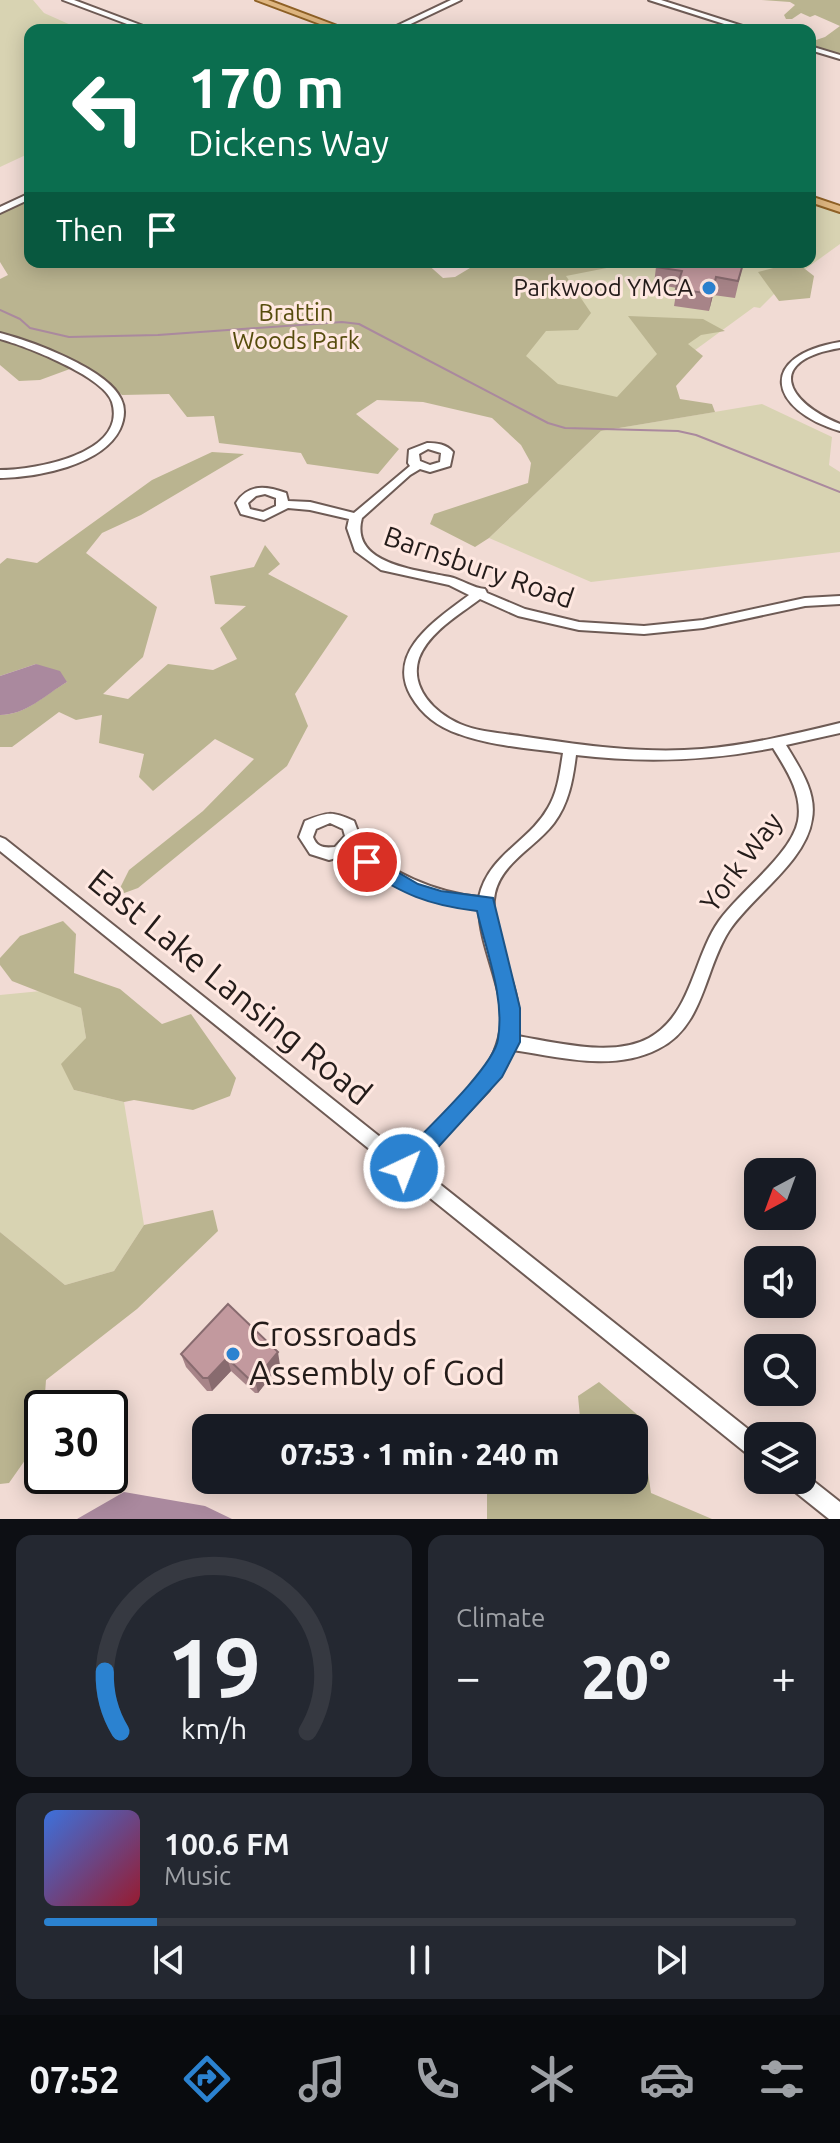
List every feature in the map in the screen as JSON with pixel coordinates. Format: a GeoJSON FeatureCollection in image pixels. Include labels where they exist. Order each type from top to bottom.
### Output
{"type":"FeatureCollection","features":[{"type":"Feature","properties":{"kind":"main road"},"geometry":{"type":"LineString","coordinates":[[260,0],[327,24]]}},
{"type":"Feature","properties":{"kind":"main road"},"geometry":{"type":"LineString","coordinates":[[816,201],[840,209]]}},
{"type":"Feature","properties":{"kind":"street"},"geometry":{"type":"LineString","coordinates":[[67,0],[133,24]]}},
{"type":"Feature","properties":{"kind":"street"},"geometry":{"type":"LineString","coordinates":[[405,24],[457,0]]}},
{"type":"Feature","properties":{"kind":"street"},"geometry":{"type":"LineString","coordinates":[[653,0],[731,24]]}},
{"type":"Feature","properties":{"kind":"street"},"geometry":{"type":"LineString","coordinates":[[816,50],[840,57]]}},
{"type":"Feature","properties":{"kind":"street"},"geometry":{"type":"LineString","coordinates":[[0,210],[24,199]]}},
{"type":"Feature","properties":{"kind":"street"},"geometry":{"type":"LineString","coordinates":[[0,336],[18,341],[98,379],[110,389],[119,407],[117,421],[110,434],[81,457],[40,471],[0,474]]}},
{"type":"Feature","properties":{"kind":"street"},"geometry":{"type":"LineString","coordinates":[[840,345],[814,350],[797,360],[788,372],[790,394],[807,411],[840,428]]}},
{"type":"Feature","properties":{"kind":"street","name":"Barnsbury Road"},"geometry":{"type":"LineString","coordinates":[[418,466],[356,517],[355,540],[361,551],[372,560],[401,572],[452,582],[550,622],[644,630],[703,624],[805,602],[840,600]]}},
{"type":"Feature","properties":{"kind":"street"},"geometry":{"type":"LineString","coordinates":[[284,504],[310,506],[356,517]]}},
{"type":"Feature","properties":{"kind":"street"},"geometry":{"type":"LineString","coordinates":[[481,592],[418,648],[411,663],[411,680],[418,698],[433,715],[453,727],[478,735],[570,750],[665,756],[777,743],[840,728]]}},
{"type":"Feature","properties":{"kind":"street","name":"York Way"},"geometry":{"type":"LineString","coordinates":[[509,1042],[614,1054],[652,1044],[680,1023],[692,1004],[723,927],[788,852],[805,824],[807,804],[799,779],[777,743]]}},
{"type":"Feature","properties":{"kind":"street"},"geometry":{"type":"LineString","coordinates":[[404,1168],[495,1070],[509,1042],[510,1008],[486,904],[488,888],[496,872],[549,819],[557,806],[570,750]]}},
{"type":"Feature","properties":{"kind":"street","name":"East Lake Lansing Road"},"geometry":{"type":"LineString","coordinates":[[0,843],[744,1439]]}},
{"type":"Feature","properties":{"kind":"street"},"geometry":{"type":"LineString","coordinates":[[347,848],[387,877],[411,889],[441,899],[486,904]]}},
{"type":"Feature","properties":{"kind":"street"},"geometry":{"type":"LineString","coordinates":[[814,1494],[840,1515]]}},
{"type":"Feature","properties":{"kind":"shaded area"},"geometry":{"type":"Polygon","coordinates":[[[0,0],[33,0],[44,13],[69,24],[24,24],[24,156],[0,167],[0,0]]]}},
{"type":"Feature","properties":{"kind":"shaded area"},"geometry":{"type":"Polygon","coordinates":[[[816,204],[840,213],[840,244],[816,261],[816,204]]]}},
{"type":"Feature","properties":{"kind":"shaded area"},"geometry":{"type":"Polygon","coordinates":[[[510,268],[807,268],[782,286],[760,308],[754,307],[583,432],[473,291],[510,268]]]}},
{"type":"Feature","properties":{"kind":"shaded area"},"geometry":{"type":"Polygon","coordinates":[[[762,404],[832,437],[829,465],[840,472],[840,552],[591,582],[489,538],[601,431],[762,404]]]}},
{"type":"Feature","properties":{"kind":"shaded area"},"geometry":{"type":"Polygon","coordinates":[[[36,664],[60,671],[67,682],[27,708],[0,715],[0,676],[36,664]]]}},
{"type":"Feature","properties":{"kind":"shaded area"},"geometry":{"type":"Polygon","coordinates":[[[41,991],[81,1008],[86,1038],[74,1090],[124,1102],[144,1225],[114,1271],[65,1285],[0,1232],[0,995],[41,991]]]}},
{"type":"Feature","properties":{"kind":"shaded area"},"geometry":{"type":"Polygon","coordinates":[[[128,1493],[205,1506],[232,1519],[77,1519],[128,1493]]]}},
{"type":"Feature","properties":{"kind":"green space"},"geometry":{"type":"Polygon","coordinates":[[[762,0],[840,0],[840,26],[815,15],[810,17],[801,13],[786,19],[784,15],[795,5],[762,0]]]}},
{"type":"Feature","properties":{"kind":"green space"},"geometry":{"type":"Polygon","coordinates":[[[840,26],[840,55],[816,48],[816,40],[840,26]]]}},
{"type":"Feature","properties":{"kind":"green space","name":"Brattin Woods Park"},"geometry":{"type":"Polygon","coordinates":[[[24,202],[24,268],[432,268],[443,278],[455,277],[470,268],[607,268],[566,276],[591,313],[578,330],[546,331],[526,356],[558,384],[617,397],[657,354],[628,316],[703,319],[725,331],[701,335],[688,344],[703,356],[676,386],[680,399],[712,404],[715,412],[601,431],[489,538],[475,547],[430,524],[434,514],[528,483],[531,463],[521,445],[492,418],[423,402],[377,400],[356,414],[399,449],[378,474],[307,464],[301,453],[219,443],[214,416],[187,417],[169,394],[122,395],[103,378],[78,366],[40,380],[19,381],[0,365],[0,279],[8,275],[0,262],[0,213],[24,202]]]}},
{"type":"Feature","properties":{"kind":"green space"},"geometry":{"type":"Polygon","coordinates":[[[773,268],[804,268],[814,276],[810,298],[779,301],[758,272],[773,268]]]}},
{"type":"Feature","properties":{"kind":"green space"},"geometry":{"type":"Polygon","coordinates":[[[212,452],[244,454],[141,515],[102,533],[86,553],[157,607],[143,657],[103,694],[128,699],[168,664],[213,670],[237,659],[220,628],[246,606],[215,604],[210,576],[254,567],[265,545],[280,564],[268,574],[348,616],[295,694],[308,726],[287,766],[138,888],[116,896],[129,870],[203,811],[254,759],[215,739],[153,791],[139,777],[144,754],[99,743],[102,715],[76,720],[59,712],[12,747],[0,747],[0,715],[27,708],[67,682],[36,664],[0,676],[0,564],[7,558],[37,563],[152,480],[212,452]]]}},
{"type":"Feature","properties":{"kind":"green space"},"geometry":{"type":"Polygon","coordinates":[[[63,921],[76,934],[74,973],[120,989],[162,1024],[191,1014],[236,1078],[230,1096],[193,1110],[134,1100],[124,1102],[74,1090],[61,1064],[86,1038],[81,1008],[12,981],[0,965],[0,958],[20,936],[63,921]]]}},
{"type":"Feature","properties":{"kind":"green space"},"geometry":{"type":"Polygon","coordinates":[[[213,1210],[218,1231],[137,1309],[46,1380],[45,1390],[24,1390],[24,1462],[9,1483],[0,1484],[0,1232],[65,1285],[114,1271],[144,1225],[213,1210]]]}},
{"type":"Feature","properties":{"kind":"green space"},"geometry":{"type":"Polygon","coordinates":[[[599,1382],[636,1414],[580,1414],[578,1396],[599,1382]]]}},
{"type":"Feature","properties":{"kind":"green space"},"geometry":{"type":"Polygon","coordinates":[[[648,1472],[651,1493],[712,1519],[487,1519],[487,1494],[648,1494],[648,1472]]]}},
{"type":"Feature","properties":{"kind":"building"},"geometry":{"type":"Polygon","coordinates":[[[662,268],[742,268],[738,281],[716,277],[712,294],[676,289],[682,271],[662,268]]]}},
{"type":"Feature","properties":{"kind":"building","name":"Crossroads Assembly of God"},"geometry":{"type":"Polygon","coordinates":[[[228,1304],[278,1352],[255,1380],[251,1381],[227,1358],[208,1378],[203,1378],[181,1354],[228,1304]]]}},
{"type":"Feature","properties":{"kind":"waterway"},"geometry":{"type":"LineString","coordinates":[[0,310],[20,319],[30,328],[69,337],[158,335],[342,322],[359,324],[548,423],[565,428],[678,431],[696,435],[840,492]]}},
{"type":"Feature","properties":{"kind":"place","name":"Parkwood YMCA"},"geometry":{"type":"Point","coordinates":[709,288]}},
{"type":"Feature","properties":{"kind":"place","name":"Crossroads Assembly of God"},"geometry":{"type":"Point","coordinates":[233,1354]}},
{"type":"Feature","properties":{"kind":"route"},"geometry":{"type":"LineString","coordinates":[[367,862],[411,889],[441,899],[486,904],[510,1008],[509,1042],[495,1070],[404,1168]]}}]}
